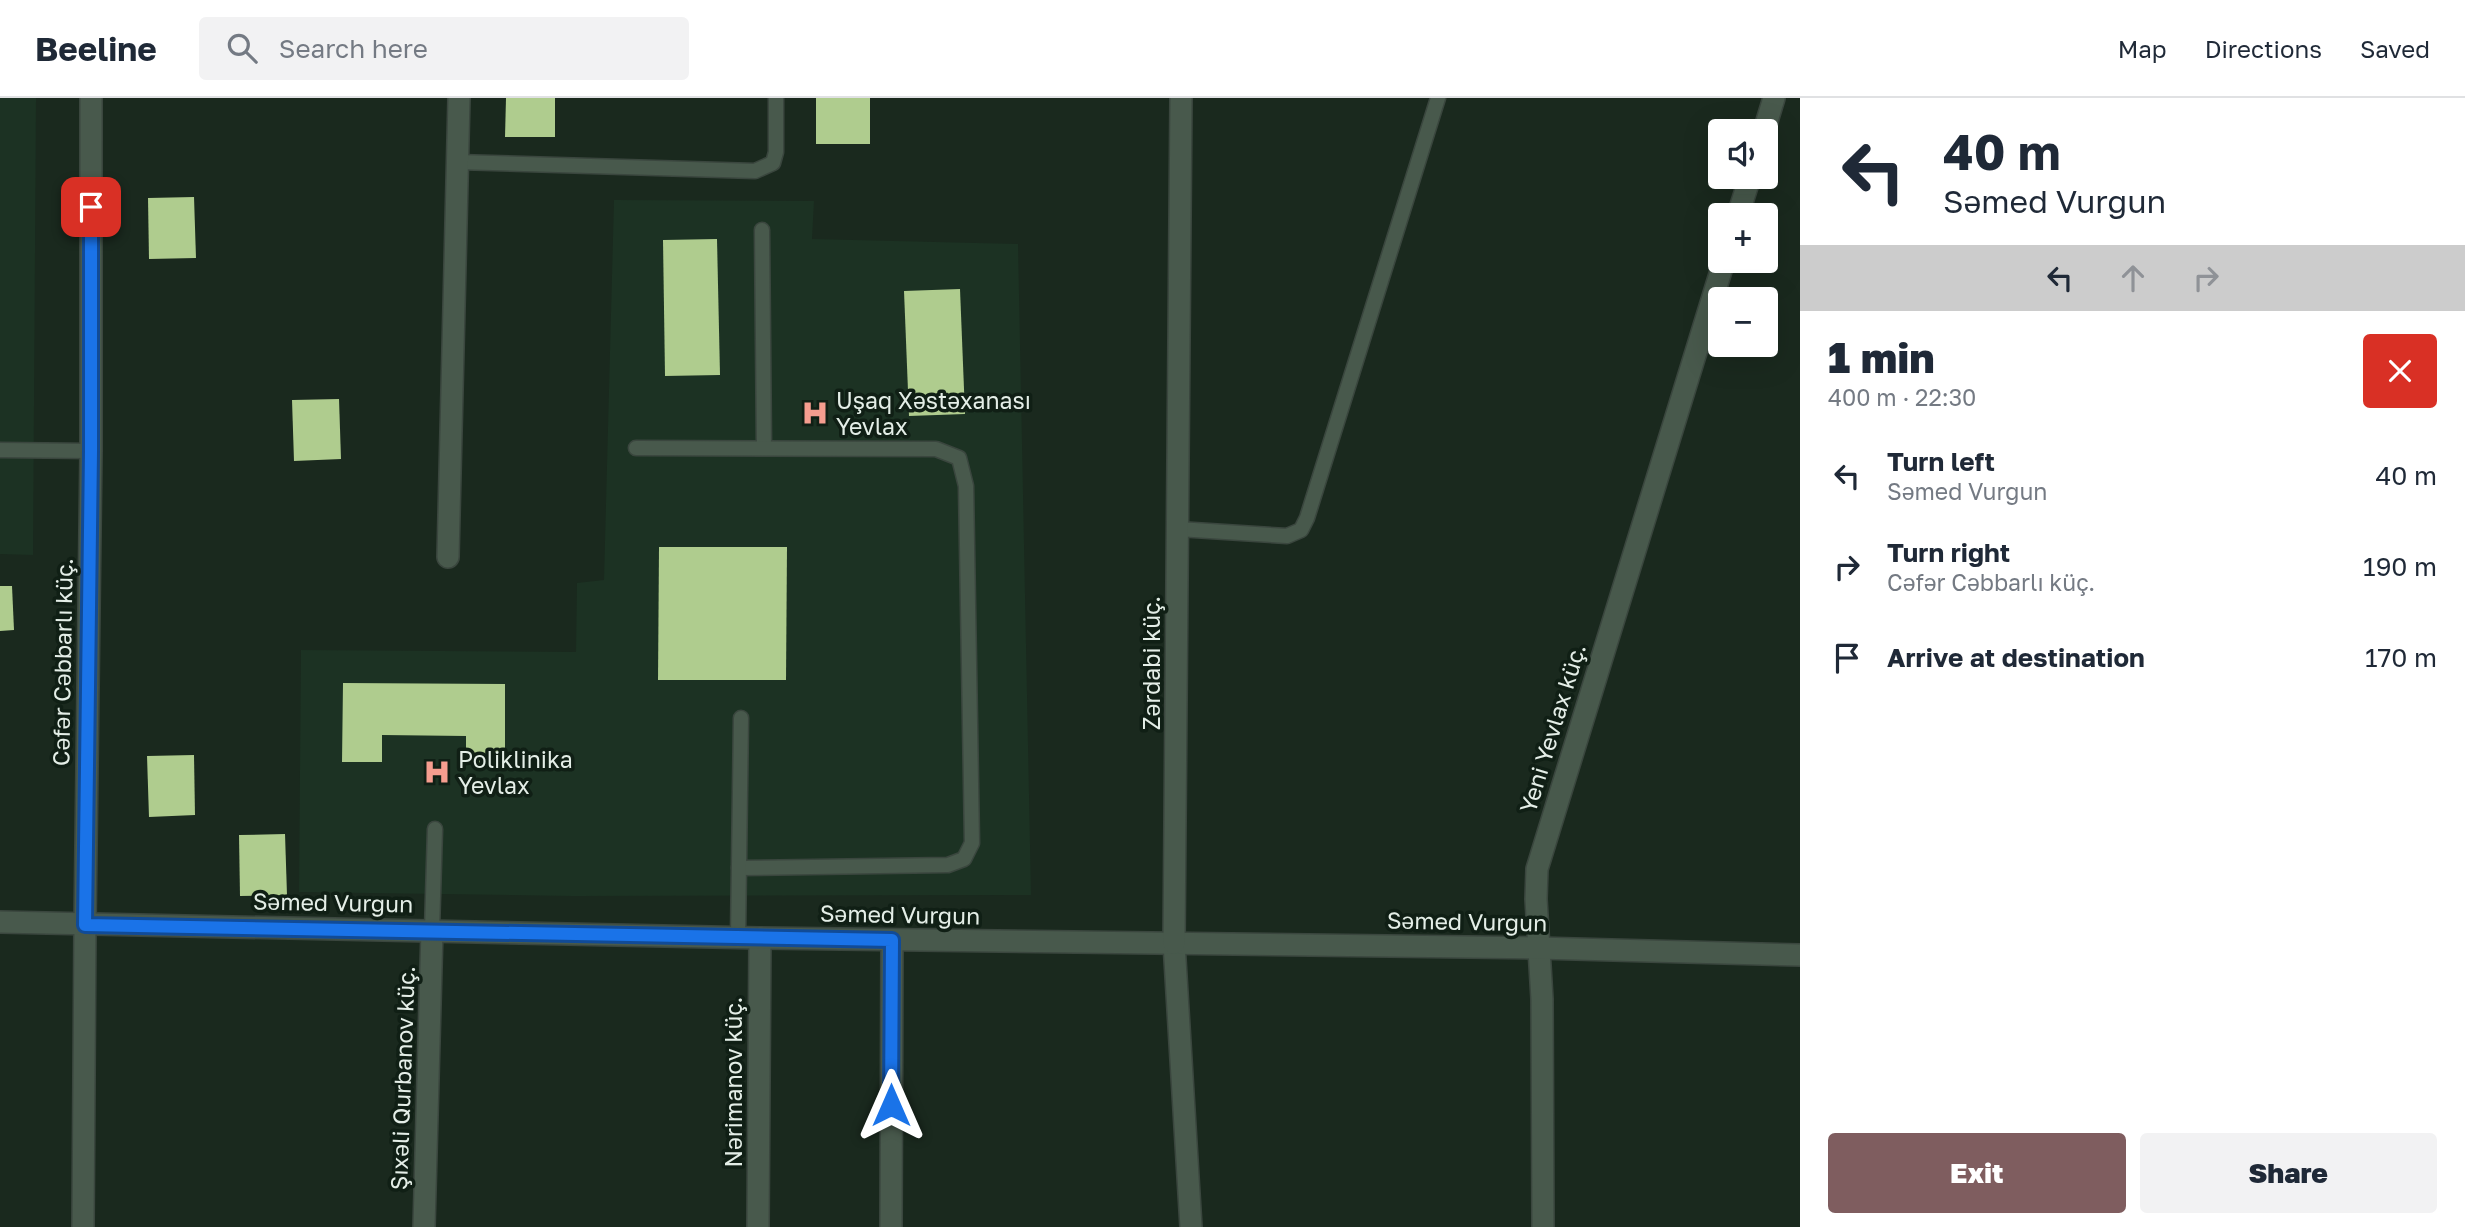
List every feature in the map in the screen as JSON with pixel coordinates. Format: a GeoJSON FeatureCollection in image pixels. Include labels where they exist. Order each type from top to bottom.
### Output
{"type":"FeatureCollection","features":[{"type":"Feature","properties":{"kind":"street","name":"Cəfər Cəbbarlı küç."},"geometry":{"type":"LineString","coordinates":[[83,1227],[91,451],[91,98]]}},
{"type":"Feature","properties":{"kind":"street"},"geometry":{"type":"LineString","coordinates":[[449,557],[459,98]]}},
{"type":"Feature","properties":{"kind":"street","name":"Zərdabi küç."},"geometry":{"type":"LineString","coordinates":[[1181,98],[1174,943],[1191,1227]]}},
{"type":"Feature","properties":{"kind":"street"},"geometry":{"type":"LineString","coordinates":[[1768,119],[1774,98]]}},
{"type":"Feature","properties":{"kind":"street","name":"Yeni Yevlax küç."},"geometry":{"type":"LineString","coordinates":[[1543,1227],[1542,999],[1537,869],[1720,273]]}},
{"type":"Feature","properties":{"kind":"street","name":"Səmed Vurgun"},"geometry":{"type":"LineString","coordinates":[[0,922],[760,938],[1538,948],[1800,955]]}},
{"type":"Feature","properties":{"kind":"street","name":"Şıxəli Qurbanov küç."},"geometry":{"type":"LineString","coordinates":[[424,1227],[432,930]]}},
{"type":"Feature","properties":{"kind":"street","name":"Nərimanov küç."},"geometry":{"type":"LineString","coordinates":[[758,1227],[760,938]]}},
{"type":"Feature","properties":{"kind":"street"},"geometry":{"type":"LineString","coordinates":[[891,1227],[892,940]]}},
{"type":"Feature","properties":{"kind":"lane"},"geometry":{"type":"LineString","coordinates":[[457,162],[755,171],[773,163],[776,152],[776,98]]}},
{"type":"Feature","properties":{"kind":"lane"},"geometry":{"type":"LineString","coordinates":[[1178,529],[1287,536],[1301,530],[1438,98]]}},
{"type":"Feature","properties":{"kind":"lane"},"geometry":{"type":"LineString","coordinates":[[762,230],[764,448]]}},
{"type":"Feature","properties":{"kind":"lane"},"geometry":{"type":"LineString","coordinates":[[636,448],[936,449],[959,458],[966,486],[972,843],[964,859],[948,865],[740,868]]}},
{"type":"Feature","properties":{"kind":"lane"},"geometry":{"type":"LineString","coordinates":[[0,450],[91,451]]}},
{"type":"Feature","properties":{"kind":"lane"},"geometry":{"type":"LineString","coordinates":[[738,937],[741,718]]}},
{"type":"Feature","properties":{"kind":"lane"},"geometry":{"type":"LineString","coordinates":[[432,930],[435,829]]}},
{"type":"Feature","properties":{"kind":"shaded area"},"geometry":{"type":"Polygon","coordinates":[[[0,98],[36,98],[33,555],[0,554],[0,98]]]}},
{"type":"Feature","properties":{"kind":"shaded area","name":"Uşaq Xəstəxanası Yevlax"},"geometry":{"type":"Polygon","coordinates":[[[614,200],[814,201],[812,239],[1018,244],[1031,895],[573,896],[299,892],[301,650],[576,652],[577,583],[604,580],[614,200]]]}},
{"type":"Feature","properties":{"kind":"building"},"geometry":{"type":"Polygon","coordinates":[[[506,98],[555,98],[555,137],[505,137],[506,98]]]}},
{"type":"Feature","properties":{"kind":"building"},"geometry":{"type":"Polygon","coordinates":[[[816,98],[870,98],[870,144],[816,144],[816,98]]]}},
{"type":"Feature","properties":{"kind":"building"},"geometry":{"type":"Polygon","coordinates":[[[194,197],[196,258],[149,259],[148,198],[194,197]]]}},
{"type":"Feature","properties":{"kind":"building"},"geometry":{"type":"Polygon","coordinates":[[[717,239],[720,375],[665,376],[663,240],[717,239]]]}},
{"type":"Feature","properties":{"kind":"building"},"geometry":{"type":"Polygon","coordinates":[[[960,289],[965,414],[909,416],[904,291],[960,289]]]}},
{"type":"Feature","properties":{"kind":"building"},"geometry":{"type":"Polygon","coordinates":[[[339,399],[341,459],[294,461],[292,400],[339,399]]]}},
{"type":"Feature","properties":{"kind":"building"},"geometry":{"type":"Polygon","coordinates":[[[659,547],[787,547],[786,680],[658,680],[659,547]]]}},
{"type":"Feature","properties":{"kind":"building"},"geometry":{"type":"Polygon","coordinates":[[[0,586],[12,586],[14,630],[0,631],[0,586]]]}},
{"type":"Feature","properties":{"kind":"building"},"geometry":{"type":"Polygon","coordinates":[[[343,683],[505,684],[505,764],[466,763],[466,736],[382,735],[382,762],[342,762],[343,683]]]}},
{"type":"Feature","properties":{"kind":"building"},"geometry":{"type":"Polygon","coordinates":[[[194,755],[195,815],[149,817],[147,756],[194,755]]]}},
{"type":"Feature","properties":{"kind":"building"},"geometry":{"type":"Polygon","coordinates":[[[285,834],[287,895],[240,896],[239,835],[285,834]]]}},
{"type":"Feature","properties":{"kind":"place","name":"Uşaq Xəstəxanası Yevlax"},"geometry":{"type":"Point","coordinates":[815,413]}},
{"type":"Feature","properties":{"kind":"place","name":"Poliklinika Yevlax"},"geometry":{"type":"Point","coordinates":[437,772]}},
{"type":"Feature","properties":{"kind":"route"},"geometry":{"type":"LineString","coordinates":[[91,207],[85,925],[892,940],[891,1105]]}}]}
